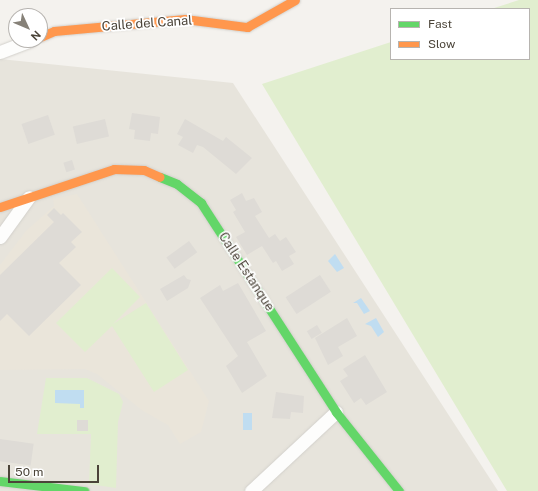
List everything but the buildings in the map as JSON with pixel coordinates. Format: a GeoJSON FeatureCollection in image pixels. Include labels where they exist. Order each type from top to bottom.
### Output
{"type":"FeatureCollection","features":[{"type":"Feature","properties":{"kind":"street","name":"Calle del Canal"},"geometry":{"type":"LineString","coordinates":[[48,33],[54,31],[186,19],[247,27],[296,0]]}},
{"type":"Feature","properties":{"kind":"street"},"geometry":{"type":"LineString","coordinates":[[0,52],[10,48]]}},
{"type":"Feature","properties":{"kind":"street","name":"Calle Estanque"},"geometry":{"type":"LineString","coordinates":[[0,207],[114,169],[144,170],[177,184],[201,203],[336,412],[399,491]]}},
{"type":"Feature","properties":{"kind":"street"},"geometry":{"type":"LineString","coordinates":[[0,237],[30,197]]}},
{"type":"Feature","properties":{"kind":"street"},"geometry":{"type":"LineString","coordinates":[[251,491],[336,412]]}},
{"type":"Feature","properties":{"kind":"street"},"geometry":{"type":"LineString","coordinates":[[0,481],[84,491]]}},
{"type":"Feature","properties":{"kind":"shaded area"},"geometry":{"type":"Polygon","coordinates":[[[0,59],[233,83],[498,491],[0,491],[0,59]]]}},
{"type":"Feature","properties":{"kind":"shaded area"},"geometry":{"type":"Polygon","coordinates":[[[77,194],[209,401],[201,432],[180,444],[168,425],[143,411],[97,374],[85,369],[0,370],[0,265],[26,231],[54,206],[53,199],[77,194]]]}},
{"type":"Feature","properties":{"kind":"green space"},"geometry":{"type":"Polygon","coordinates":[[[519,0],[538,0],[538,491],[507,491],[262,84],[390,42],[390,60],[530,60],[530,8],[494,8],[519,0]]]}},
{"type":"Feature","properties":{"kind":"green space"},"geometry":{"type":"Polygon","coordinates":[[[112,268],[140,297],[113,324],[146,303],[188,370],[154,392],[112,326],[85,352],[56,323],[112,268]]]}},
{"type":"Feature","properties":{"kind":"green space"},"geometry":{"type":"Polygon","coordinates":[[[46,378],[87,378],[119,394],[123,402],[118,422],[116,488],[89,484],[91,434],[37,434],[46,378]]]}},
{"type":"Feature","properties":{"kind":"water"},"geometry":{"type":"Polygon","coordinates":[[[335,254],[344,268],[337,272],[328,261],[335,254]]]}},
{"type":"Feature","properties":{"kind":"water"},"geometry":{"type":"Polygon","coordinates":[[[361,298],[370,311],[364,314],[357,303],[353,303],[361,298]]]}},
{"type":"Feature","properties":{"kind":"water"},"geometry":{"type":"Polygon","coordinates":[[[376,318],[384,332],[378,337],[371,326],[365,324],[376,318]]]}},
{"type":"Feature","properties":{"kind":"water"},"geometry":{"type":"Polygon","coordinates":[[[55,390],[84,390],[84,408],[80,408],[80,404],[55,403],[55,390]]]}},
{"type":"Feature","properties":{"kind":"water"},"geometry":{"type":"Polygon","coordinates":[[[243,413],[252,413],[252,430],[243,430],[243,413]]]}},
{"type":"Feature","properties":{"kind":"traffic: fast"},"geometry":{"type":"LineString","coordinates":[[160,177],[177,184],[201,203],[336,412],[399,491]]}},
{"type":"Feature","properties":{"kind":"traffic: fast"},"geometry":{"type":"LineString","coordinates":[[0,481],[84,491]]}},
{"type":"Feature","properties":{"kind":"traffic: slow"},"geometry":{"type":"LineString","coordinates":[[48,34],[54,31],[185,19],[247,27],[295,0]]}},
{"type":"Feature","properties":{"kind":"traffic: slow"},"geometry":{"type":"LineString","coordinates":[[0,207],[114,169],[144,170],[160,177]]}}]}
